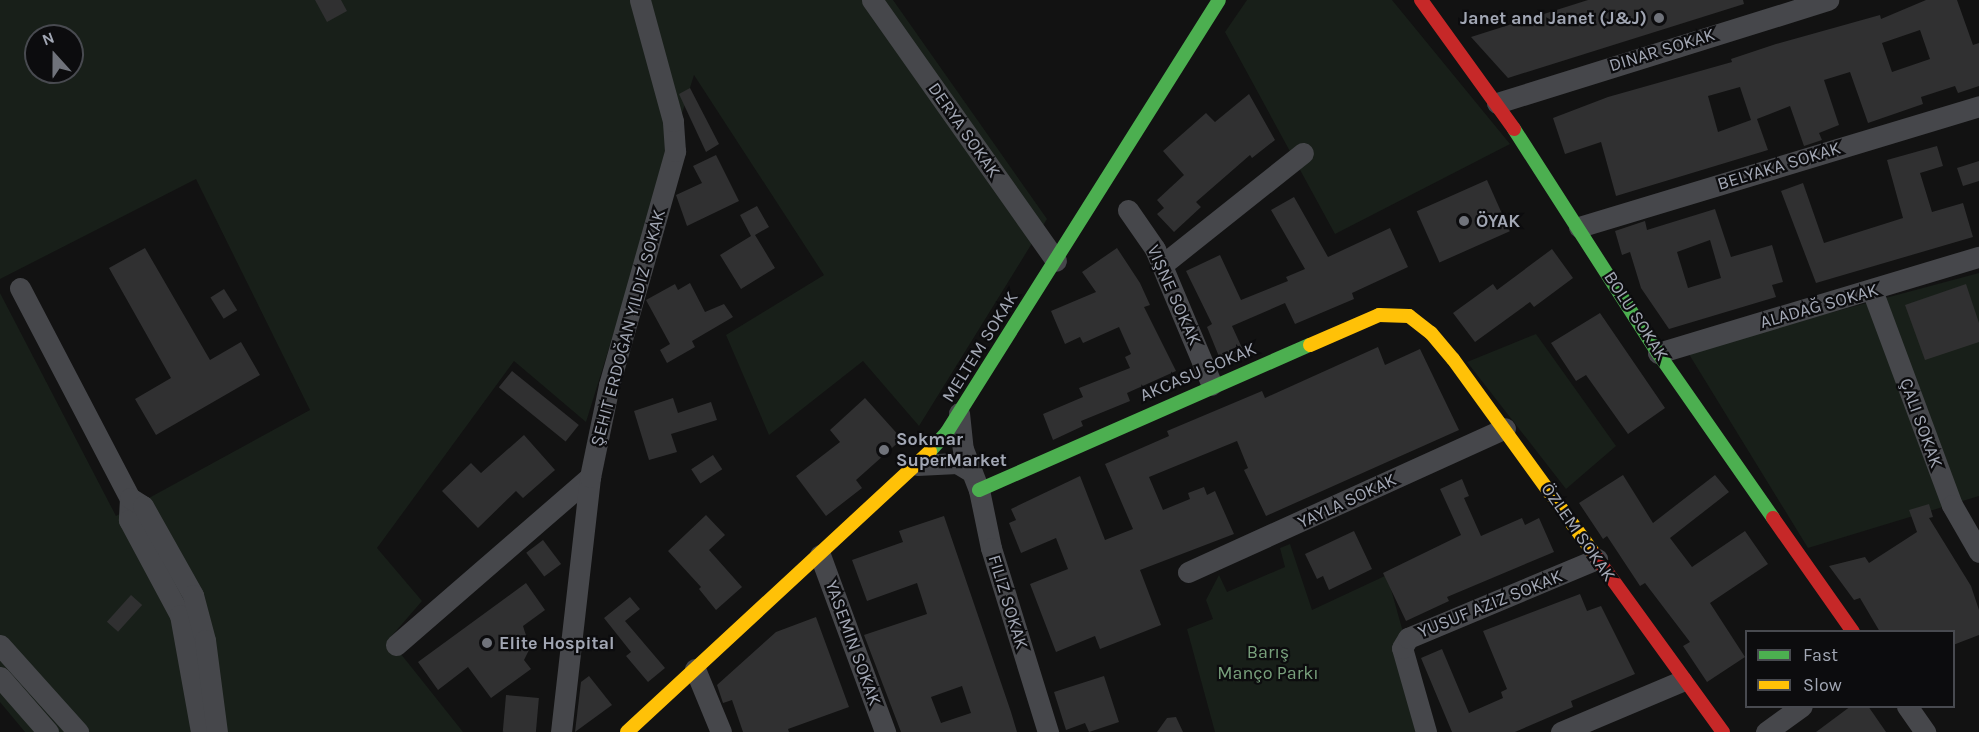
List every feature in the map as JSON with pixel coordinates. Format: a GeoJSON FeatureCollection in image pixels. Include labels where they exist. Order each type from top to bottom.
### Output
{"type":"FeatureCollection","features":[{"type":"Feature","properties":{"kind":"street"},"geometry":{"type":"LineString","coordinates":[[561,732],[590,477],[609,385],[675,151],[673,121],[640,0]]}},
{"type":"Feature","properties":{"kind":"street","name":"DERYA SOKAK"},"geometry":{"type":"LineString","coordinates":[[872,0],[1056,261]]}},
{"type":"Feature","properties":{"kind":"street","name":"MELTEM SOKAK"},"geometry":{"type":"LineString","coordinates":[[627,732],[917,465],[959,413],[1219,0]]}},
{"type":"Feature","properties":{"kind":"street","name":"BOLU SOKAK"},"geometry":{"type":"LineString","coordinates":[[1421,0],[1497,103],[1579,227],[1658,353],[1852,630]]}},
{"type":"Feature","properties":{"kind":"street","name":"DINAR SOKAK"},"geometry":{"type":"LineString","coordinates":[[1497,103],[1828,0]]}},
{"type":"Feature","properties":{"kind":"street","name":"BELYAKA SOKAK"},"geometry":{"type":"LineString","coordinates":[[1579,227],[1979,106]]}},
{"type":"Feature","properties":{"kind":"street"},"geometry":{"type":"LineString","coordinates":[[1162,265],[1303,153]]}},
{"type":"Feature","properties":{"kind":"street","name":"VIŞNE SOKAK"},"geometry":{"type":"LineString","coordinates":[[1128,210],[1162,265],[1212,385]]}},
{"type":"Feature","properties":{"kind":"street","name":"ALADAĞ SOKAK"},"geometry":{"type":"LineString","coordinates":[[1658,353],[1979,257]]}},
{"type":"Feature","properties":{"kind":"street"},"geometry":{"type":"LineString","coordinates":[[20,288],[129,498],[129,519],[180,615],[201,732]]}},
{"type":"Feature","properties":{"kind":"street"},"geometry":{"type":"LineString","coordinates":[[1872,290],[1952,505],[1979,552]]}},
{"type":"Feature","properties":{"kind":"street","name":"AKCASU SOKAK"},"geometry":{"type":"LineString","coordinates":[[976,481],[1379,315],[1409,316],[1431,333]]}},
{"type":"Feature","properties":{"kind":"street","name":"ÖZLEM SOKAK"},"geometry":{"type":"LineString","coordinates":[[1431,333],[1505,428],[1682,681],[1723,732]]}},
{"type":"Feature","properties":{"kind":"street","name":"FILIZ SOKAK"},"geometry":{"type":"LineString","coordinates":[[959,413],[959,434],[976,481],[991,548],[1048,732]]}},
{"type":"Feature","properties":{"kind":"street","name":"YAYLA SOKAK"},"geometry":{"type":"LineString","coordinates":[[1188,572],[1505,428]]}},
{"type":"Feature","properties":{"kind":"street"},"geometry":{"type":"LineString","coordinates":[[917,465],[949,462],[976,481]]}},
{"type":"Feature","properties":{"kind":"street"},"geometry":{"type":"LineString","coordinates":[[396,645],[590,477]]}},
{"type":"Feature","properties":{"kind":"street"},"geometry":{"type":"LineString","coordinates":[[129,498],[143,506],[193,595],[205,640],[217,732]]}},
{"type":"Feature","properties":{"kind":"street"},"geometry":{"type":"LineString","coordinates":[[820,555],[885,732]]}},
{"type":"Feature","properties":{"kind":"street","name":"YUSUF AZIZ SOKAK"},"geometry":{"type":"LineString","coordinates":[[1426,732],[1402,648],[1408,638],[1597,559]]}},
{"type":"Feature","properties":{"kind":"street"},"geometry":{"type":"LineString","coordinates":[[0,645],[78,732]]}},
{"type":"Feature","properties":{"kind":"street"},"geometry":{"type":"LineString","coordinates":[[695,669],[721,732]]}},
{"type":"Feature","properties":{"kind":"street"},"geometry":{"type":"LineString","coordinates":[[0,677],[48,732]]}},
{"type":"Feature","properties":{"kind":"street"},"geometry":{"type":"LineString","coordinates":[[1561,732],[1682,681]]}},
{"type":"Feature","properties":{"kind":"street"},"geometry":{"type":"LineString","coordinates":[[1766,732],[1799,708]]}},
{"type":"Feature","properties":{"kind":"street"},"geometry":{"type":"LineString","coordinates":[[1908,708],[1925,732]]}},
{"type":"Feature","properties":{"kind":"green space"},"geometry":{"type":"Polygon","coordinates":[[[0,0],[893,0],[1047,219],[919,426],[863,361],[769,435],[726,335],[824,275],[694,75],[586,422],[514,361],[377,548],[422,601],[389,639],[463,732],[25,732],[0,702],[0,293],[116,516],[310,410],[196,179],[0,279],[0,0]]]}},
{"type":"Feature","properties":{"kind":"green space"},"geometry":{"type":"Polygon","coordinates":[[[1247,0],[1392,0],[1510,144],[1335,234],[1225,32],[1247,0]]]}},
{"type":"Feature","properties":{"kind":"green space"},"geometry":{"type":"Polygon","coordinates":[[[1979,273],[1979,496],[1808,548],[1687,351],[1979,273]]]}},
{"type":"Feature","properties":{"kind":"green space"},"geometry":{"type":"Polygon","coordinates":[[[1536,334],[1616,446],[1566,489],[1467,362],[1536,334]]]}},
{"type":"Feature","properties":{"kind":"green space","name":"Barış Manço Parkı"},"geometry":{"type":"Polygon","coordinates":[[[1290,544],[1312,610],[1387,575],[1431,732],[1215,732],[1187,629],[1213,619],[1206,600],[1219,575],[1227,592],[1285,567],[1280,548],[1290,544]]]}},
{"type":"Feature","properties":{"kind":"building"},"geometry":{"type":"Polygon","coordinates":[[[315,0],[341,0],[347,11],[327,22],[315,0]]]}},
{"type":"Feature","properties":{"kind":"building"},"geometry":{"type":"Polygon","coordinates":[[[1588,0],[1743,0],[1744,4],[1508,78],[1471,37],[1588,0]]]}},
{"type":"Feature","properties":{"kind":"building"},"geometry":{"type":"Polygon","coordinates":[[[1926,0],[1957,0],[1973,45],[1979,43],[1979,86],[1958,93],[1955,86],[1921,97],[1923,104],[1868,123],[1850,72],[1824,80],[1839,125],[1819,133],[1822,140],[1804,146],[1790,106],[1757,119],[1768,150],[1616,196],[1601,142],[1565,154],[1553,118],[1608,97],[1732,62],[1731,59],[1776,44],[1880,15],[1881,19],[1926,0]],[[1920,30],[1882,43],[1892,72],[1930,59],[1920,30]],[[1740,87],[1708,96],[1718,132],[1751,120],[1740,87]]]}},
{"type":"Feature","properties":{"kind":"building"},"geometry":{"type":"Polygon","coordinates":[[[690,88],[719,144],[706,152],[679,94],[690,88]]]}},
{"type":"Feature","properties":{"kind":"building"},"geometry":{"type":"Polygon","coordinates":[[[1249,94],[1275,140],[1252,158],[1250,155],[1196,202],[1201,207],[1174,232],[1157,214],[1164,208],[1157,200],[1184,175],[1163,151],[1206,113],[1215,122],[1249,94]]]}},
{"type":"Feature","properties":{"kind":"building"},"geometry":{"type":"Polygon","coordinates":[[[1937,146],[1943,166],[1920,173],[1932,212],[1963,203],[1973,237],[1816,283],[1781,191],[1803,183],[1824,243],[1903,218],[1887,160],[1937,146]]]}},
{"type":"Feature","properties":{"kind":"building"},"geometry":{"type":"Polygon","coordinates":[[[716,155],[739,201],[687,226],[676,195],[702,183],[693,166],[716,155]]]}},
{"type":"Feature","properties":{"kind":"building"},"geometry":{"type":"Polygon","coordinates":[[[1979,161],[1979,181],[1963,186],[1957,168],[1979,161]]]}},
{"type":"Feature","properties":{"kind":"building","name":"ÖYAK"},"geometry":{"type":"Polygon","coordinates":[[[1487,180],[1510,231],[1439,262],[1417,211],[1487,180]]]}},
{"type":"Feature","properties":{"kind":"building"},"geometry":{"type":"Polygon","coordinates":[[[1294,197],[1328,257],[1390,228],[1408,267],[1352,293],[1354,299],[1295,324],[1285,303],[1232,326],[1243,350],[1220,359],[1207,327],[1212,324],[1186,271],[1220,255],[1241,300],[1288,281],[1286,277],[1305,269],[1271,210],[1294,197]]]}},
{"type":"Feature","properties":{"kind":"building"},"geometry":{"type":"Polygon","coordinates":[[[757,206],[769,227],[755,235],[775,268],[741,289],[720,255],[751,236],[740,215],[757,206]]]}},
{"type":"Feature","properties":{"kind":"building"},"geometry":{"type":"Polygon","coordinates":[[[1715,209],[1731,257],[1772,245],[1783,282],[1772,285],[1776,297],[1669,329],[1641,288],[1630,252],[1622,255],[1615,231],[1645,221],[1647,230],[1715,209]],[[1710,240],[1677,252],[1688,288],[1721,278],[1710,240]]]}},
{"type":"Feature","properties":{"kind":"building"},"geometry":{"type":"Polygon","coordinates":[[[145,248],[210,360],[241,342],[260,375],[156,435],[135,399],[171,378],[109,268],[145,248]]]}},
{"type":"Feature","properties":{"kind":"building"},"geometry":{"type":"Polygon","coordinates":[[[1117,248],[1140,283],[1150,305],[1144,307],[1176,371],[1127,393],[1130,401],[1081,421],[1083,426],[1053,440],[1043,414],[1083,397],[1079,388],[1130,368],[1125,357],[1131,354],[1119,327],[1083,343],[1080,337],[1065,344],[1051,311],[1096,292],[1082,272],[1117,248]]]}},
{"type":"Feature","properties":{"kind":"building"},"geometry":{"type":"Polygon","coordinates":[[[1552,249],[1573,278],[1534,307],[1530,302],[1475,342],[1453,313],[1493,284],[1497,290],[1552,249]]]}},
{"type":"Feature","properties":{"kind":"building"},"geometry":{"type":"Polygon","coordinates":[[[690,283],[705,312],[724,304],[733,317],[692,341],[695,347],[667,363],[660,350],[670,344],[646,300],[675,284],[678,290],[690,283]]]}},
{"type":"Feature","properties":{"kind":"building"},"geometry":{"type":"Polygon","coordinates":[[[1966,284],[1979,323],[1979,342],[1925,360],[1905,305],[1966,284]]]}},
{"type":"Feature","properties":{"kind":"building"},"geometry":{"type":"Polygon","coordinates":[[[224,289],[237,310],[224,319],[210,297],[224,289]]]}},
{"type":"Feature","properties":{"kind":"building"},"geometry":{"type":"Polygon","coordinates":[[[1600,313],[1665,408],[1628,434],[1586,375],[1576,381],[1551,343],[1600,313]]]}},
{"type":"Feature","properties":{"kind":"building"},"geometry":{"type":"Polygon","coordinates":[[[1378,347],[1385,365],[1420,349],[1459,430],[1266,516],[1244,470],[1248,468],[1237,441],[1149,477],[1163,510],[1190,499],[1188,493],[1204,487],[1207,495],[1215,491],[1234,534],[1140,570],[1161,625],[1100,649],[1095,636],[1056,652],[1030,584],[1068,569],[1056,538],[1021,553],[1009,523],[1016,520],[1011,509],[1080,476],[1105,540],[1133,529],[1105,464],[1169,436],[1167,431],[1262,391],[1265,398],[1378,347]]]}},
{"type":"Feature","properties":{"kind":"building"},"geometry":{"type":"Polygon","coordinates":[[[512,371],[579,425],[566,441],[499,387],[512,371]]]}},
{"type":"Feature","properties":{"kind":"building"},"geometry":{"type":"Polygon","coordinates":[[[673,398],[678,413],[711,402],[717,420],[671,434],[677,452],[649,460],[634,411],[673,398]]]}},
{"type":"Feature","properties":{"kind":"building"},"geometry":{"type":"Polygon","coordinates":[[[865,398],[902,439],[856,480],[862,488],[826,516],[796,476],[840,442],[830,430],[865,398]]]}},
{"type":"Feature","properties":{"kind":"building"},"geometry":{"type":"Polygon","coordinates":[[[524,435],[555,470],[523,498],[516,491],[478,528],[442,491],[471,463],[481,473],[524,435]]]}},
{"type":"Feature","properties":{"kind":"building"},"geometry":{"type":"Polygon","coordinates":[[[713,455],[722,469],[700,483],[691,469],[713,455]]]}},
{"type":"Feature","properties":{"kind":"building"},"geometry":{"type":"Polygon","coordinates":[[[1623,475],[1653,523],[1715,475],[1729,492],[1670,538],[1692,567],[1745,531],[1768,564],[1710,603],[1745,657],[1707,682],[1683,646],[1690,642],[1645,583],[1640,586],[1607,536],[1603,539],[1579,503],[1623,475]]]}},
{"type":"Feature","properties":{"kind":"building"},"geometry":{"type":"Polygon","coordinates":[[[1462,479],[1469,496],[1464,498],[1481,536],[1522,518],[1525,525],[1539,518],[1554,552],[1447,597],[1449,601],[1406,621],[1383,573],[1461,535],[1440,489],[1462,479]]]}},
{"type":"Feature","properties":{"kind":"building"},"geometry":{"type":"Polygon","coordinates":[[[1929,504],[1933,517],[1929,518],[1971,586],[1979,610],[1979,635],[1955,644],[1955,630],[1879,630],[1860,598],[1854,600],[1829,566],[1865,557],[1869,563],[1917,532],[1909,510],[1929,504]]]}},
{"type":"Feature","properties":{"kind":"building"},"geometry":{"type":"Polygon","coordinates":[[[706,515],[725,535],[709,550],[742,587],[716,610],[699,589],[701,587],[668,551],[706,515]]]}},
{"type":"Feature","properties":{"kind":"building"},"geometry":{"type":"Polygon","coordinates":[[[944,516],[1017,732],[901,732],[864,635],[927,614],[917,583],[867,601],[852,560],[903,542],[899,531],[944,516]],[[962,686],[931,697],[941,723],[971,713],[962,686]]]}},
{"type":"Feature","properties":{"kind":"building"},"geometry":{"type":"Polygon","coordinates":[[[1354,531],[1372,569],[1329,590],[1323,576],[1317,579],[1305,554],[1354,531]]]}},
{"type":"Feature","properties":{"kind":"building"},"geometry":{"type":"Polygon","coordinates":[[[543,540],[561,564],[544,577],[526,553],[543,540]]]}},
{"type":"Feature","properties":{"kind":"building","name":"Elite Hospital"},"geometry":{"type":"Polygon","coordinates":[[[526,583],[545,610],[523,626],[530,648],[524,660],[531,669],[491,698],[468,667],[438,690],[418,662],[526,583]]]}},
{"type":"Feature","properties":{"kind":"building"},"geometry":{"type":"Polygon","coordinates":[[[1580,594],[1587,611],[1601,606],[1635,674],[1571,701],[1573,707],[1515,732],[1452,732],[1421,658],[1442,649],[1469,713],[1503,698],[1501,692],[1507,689],[1483,631],[1580,594]]]}},
{"type":"Feature","properties":{"kind":"building"},"geometry":{"type":"Polygon","coordinates":[[[131,595],[142,605],[118,632],[107,622],[131,595]]]}},
{"type":"Feature","properties":{"kind":"building"},"geometry":{"type":"Polygon","coordinates":[[[630,597],[640,609],[625,621],[665,668],[648,682],[626,656],[631,652],[604,618],[630,597]]]}},
{"type":"Feature","properties":{"kind":"building"},"geometry":{"type":"Polygon","coordinates":[[[816,617],[849,707],[788,729],[789,732],[743,732],[732,700],[723,703],[717,685],[776,632],[816,617]]]}},
{"type":"Feature","properties":{"kind":"building"},"geometry":{"type":"Polygon","coordinates":[[[589,676],[612,705],[575,732],[581,682],[589,676]]]}},
{"type":"Feature","properties":{"kind":"building"},"geometry":{"type":"Polygon","coordinates":[[[1104,676],[1119,722],[1089,732],[1085,723],[1066,730],[1054,692],[1104,676]]]}},
{"type":"Feature","properties":{"kind":"building"},"geometry":{"type":"Polygon","coordinates":[[[506,695],[539,698],[536,732],[503,732],[506,695]]]}},
{"type":"Feature","properties":{"kind":"building"},"geometry":{"type":"Polygon","coordinates":[[[1848,708],[1869,708],[1886,732],[1816,732],[1848,708]]]}},
{"type":"Feature","properties":{"kind":"building"},"geometry":{"type":"Polygon","coordinates":[[[1176,717],[1183,732],[1157,732],[1167,718],[1176,717]]]}},
{"type":"Feature","properties":{"kind":"traffic: fast"},"geometry":{"type":"LineString","coordinates":[[930,451],[947,432],[1219,0]]}},
{"type":"Feature","properties":{"kind":"traffic: fast"},"geometry":{"type":"LineString","coordinates":[[1514,129],[1658,353],[1773,518]]}},
{"type":"Feature","properties":{"kind":"traffic: fast"},"geometry":{"type":"LineString","coordinates":[[979,490],[1310,345]]}},
{"type":"Feature","properties":{"kind":"traffic: slow"},"geometry":{"type":"LineString","coordinates":[[1310,345],[1379,315],[1409,316],[1431,333],[1453,359],[1594,554]]}},
{"type":"Feature","properties":{"kind":"traffic: slow"},"geometry":{"type":"LineString","coordinates":[[627,732],[930,451]]}},
{"type":"Feature","properties":{"kind":"traffic: jam"},"geometry":{"type":"LineString","coordinates":[[1421,0],[1514,129]]}},
{"type":"Feature","properties":{"kind":"traffic: jam"},"geometry":{"type":"LineString","coordinates":[[1773,518],[1852,630]]}},
{"type":"Feature","properties":{"kind":"traffic: jam"},"geometry":{"type":"LineString","coordinates":[[1594,554],[1723,732]]}},
{"type":"Feature","properties":{"kind":"place","name":"Janet and Janet (J&J)"},"geometry":{"type":"Point","coordinates":[1659,18]}},
{"type":"Feature","properties":{"kind":"place","name":"ÖYAK"},"geometry":{"type":"Point","coordinates":[1464,221]}},
{"type":"Feature","properties":{"kind":"place","name":"Sokmar SuperMarket"},"geometry":{"type":"Point","coordinates":[884,450]}},
{"type":"Feature","properties":{"kind":"place","name":"Elite Hospital"},"geometry":{"type":"Point","coordinates":[487,643]}}]}
